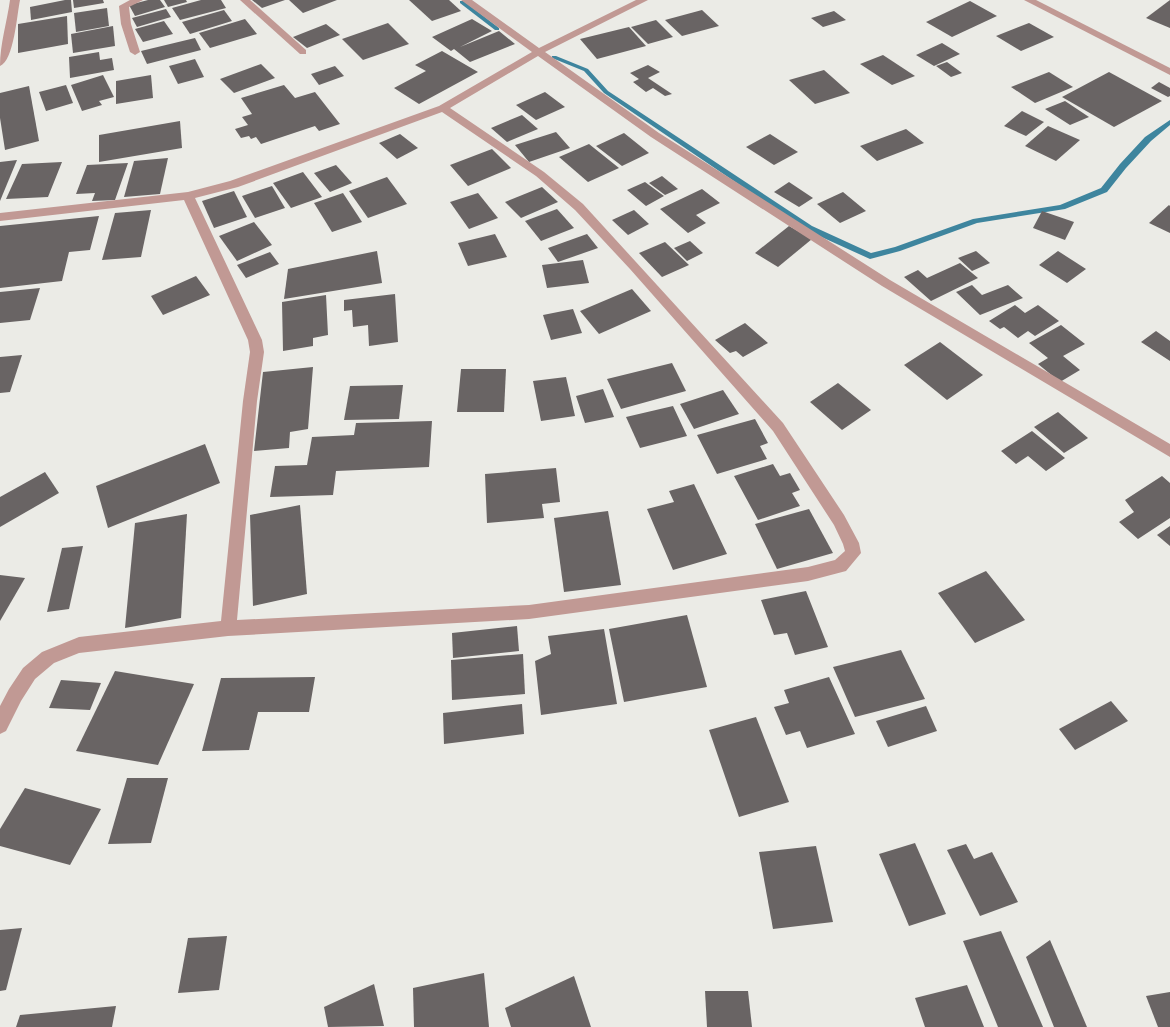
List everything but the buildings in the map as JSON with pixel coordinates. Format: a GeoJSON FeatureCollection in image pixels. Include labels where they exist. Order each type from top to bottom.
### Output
{"type":"FeatureCollection","features":[{"type":"Feature","properties":{"kind":"street"},"geometry":{"type":"LineString","coordinates":[[0,63],[8,45],[15,0]]}},
{"type":"Feature","properties":{"kind":"street"},"geometry":{"type":"LineString","coordinates":[[135,52],[126,24],[124,6],[138,0]]}},
{"type":"Feature","properties":{"kind":"street"},"geometry":{"type":"LineString","coordinates":[[245,0],[303,52]]}},
{"type":"Feature","properties":{"kind":"street"},"geometry":{"type":"LineString","coordinates":[[466,0],[542,50],[655,135],[886,283],[1170,451]]}},
{"type":"Feature","properties":{"kind":"street"},"geometry":{"type":"LineString","coordinates":[[0,218],[188,196],[234,184],[443,108],[542,50],[643,0]]}},
{"type":"Feature","properties":{"kind":"street"},"geometry":{"type":"LineString","coordinates":[[1028,0],[1170,72]]}},
{"type":"Feature","properties":{"kind":"street"},"geometry":{"type":"LineString","coordinates":[[0,725],[23,678],[36,664],[56,652],[79,645],[106,640],[228,628],[374,622],[528,612],[808,574],[840,566],[853,553],[851,543],[839,520],[778,427],[634,266],[579,207],[553,185],[443,108]]}},
{"type":"Feature","properties":{"kind":"street"},"geometry":{"type":"LineString","coordinates":[[188,196],[255,340],[257,352],[250,401],[228,628]]}},
{"type":"Feature","properties":{"kind":"waterway"},"geometry":{"type":"LineString","coordinates":[[462,2],[497,29]]}},
{"type":"Feature","properties":{"kind":"waterway"},"geometry":{"type":"LineString","coordinates":[[554,57],[586,70],[606,92],[809,228],[870,256],[897,249],[976,221],[1062,207],[1104,190],[1148,139],[1170,122]]}}]}
